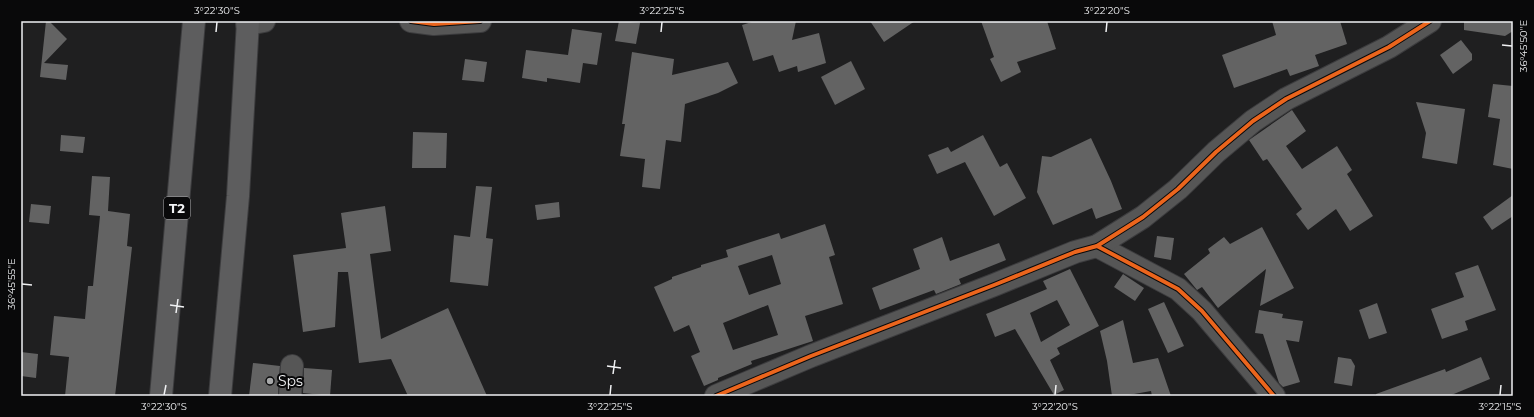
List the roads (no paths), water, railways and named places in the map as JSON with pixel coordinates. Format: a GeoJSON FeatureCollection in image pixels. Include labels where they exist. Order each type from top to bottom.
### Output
{"type":"FeatureCollection","features":[{"type":"Feature","properties":{"kind":"highway","name":"T2"},"geometry":{"type":"LineString","coordinates":[[161,396],[194,21]]}},
{"type":"Feature","properties":{"kind":"highway"},"geometry":{"type":"LineString","coordinates":[[220,396],[253,22]]}},
{"type":"Feature","properties":{"kind":"street"},"geometry":{"type":"LineString","coordinates":[[412,21],[434,24],[480,21]]}},
{"type":"Feature","properties":{"kind":"street"},"geometry":{"type":"LineString","coordinates":[[716,396],[811,356],[1075,252],[1097,246],[1143,217],[1178,189],[1216,152],[1253,121],[1286,99],[1389,47],[1430,21]]}},
{"type":"Feature","properties":{"kind":"street"},"geometry":{"type":"LineString","coordinates":[[1097,246],[1178,289],[1202,311],[1274,396]]}},
{"type":"Feature","properties":{"kind":"street"},"geometry":{"type":"LineString","coordinates":[[290,396],[292,366]]}},
{"type":"Feature","properties":{"kind":"place","name":"Sps"},"geometry":{"type":"Point","coordinates":[270,381]}}]}
